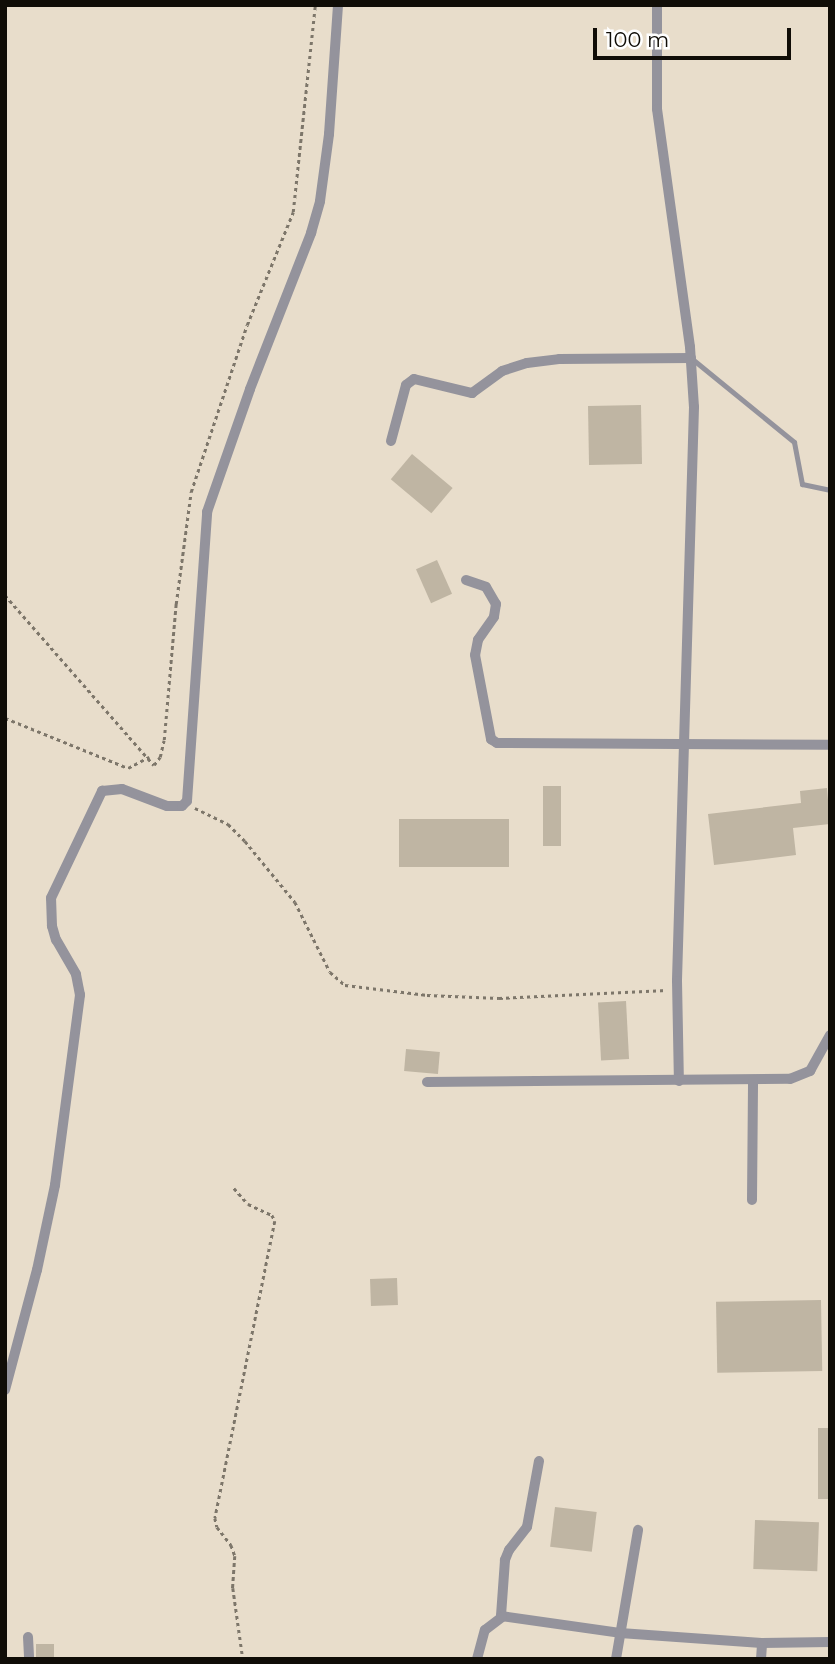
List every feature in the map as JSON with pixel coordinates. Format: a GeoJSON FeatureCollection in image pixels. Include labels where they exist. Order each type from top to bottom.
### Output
{"type":"FeatureCollection","features":[{"type":"Feature","properties":{"kind":"street"},"geometry":{"type":"LineString","coordinates":[[5,1390],[37,1270],[55,1185],[80,995],[76,974],[54,933],[51,898],[102,791],[122,789],[167,806],[186,803],[207,512],[250,389],[311,233],[320,201],[330,134],[338,5]]}},
{"type":"Feature","properties":{"kind":"street"},"geometry":{"type":"LineString","coordinates":[[657,5],[657,109],[691,358],[694,407],[677,989],[679,1081]]}},
{"type":"Feature","properties":{"kind":"street"},"geometry":{"type":"LineString","coordinates":[[391,441],[406,385],[414,379],[472,393],[502,371],[527,363],[559,359],[691,358]]}},
{"type":"Feature","properties":{"kind":"street"},"geometry":{"type":"LineString","coordinates":[[466,580],[486,587],[496,604],[494,617],[478,640],[475,655],[477,674],[494,741],[502,744],[830,745]]}},
{"type":"Feature","properties":{"kind":"street"},"geometry":{"type":"LineString","coordinates":[[426,1082],[790,1079],[806,1074],[813,1068],[830,1035]]}},
{"type":"Feature","properties":{"kind":"street"},"geometry":{"type":"LineString","coordinates":[[752,1200],[753,1080]]}},
{"type":"Feature","properties":{"kind":"street"},"geometry":{"type":"LineString","coordinates":[[477,1659],[485,1630],[502,1616],[505,1560],[509,1550],[527,1527],[539,1461]]}},
{"type":"Feature","properties":{"kind":"street"},"geometry":{"type":"LineString","coordinates":[[617,1659],[638,1530]]}},
{"type":"Feature","properties":{"kind":"street"},"geometry":{"type":"LineString","coordinates":[[502,1616],[620,1633],[762,1643],[830,1642]]}},
{"type":"Feature","properties":{"kind":"street"},"geometry":{"type":"LineString","coordinates":[[28,1637],[29,1659]]}},
{"type":"Feature","properties":{"kind":"street"},"geometry":{"type":"LineString","coordinates":[[761,1659],[762,1643]]}},
{"type":"Feature","properties":{"kind":"lane"},"geometry":{"type":"LineString","coordinates":[[691,358],[794,442],[802,484],[830,490]]}},
{"type":"Feature","properties":{"kind":"path"},"geometry":{"type":"LineString","coordinates":[[5,595],[154,765],[160,757],[164,740],[177,592],[191,492],[247,325],[293,212],[315,5]]}},
{"type":"Feature","properties":{"kind":"path"},"geometry":{"type":"LineString","coordinates":[[5,718],[128,768],[149,757]]}},
{"type":"Feature","properties":{"kind":"path"},"geometry":{"type":"LineString","coordinates":[[186,803],[228,824],[245,841],[295,902],[330,972],[345,985],[427,995],[499,998],[677,989]]}},
{"type":"Feature","properties":{"kind":"path"},"geometry":{"type":"LineString","coordinates":[[233,1188],[253,1208],[272,1215],[275,1221],[215,1518],[217,1527],[231,1545],[235,1556],[233,1588],[243,1659]]}},
{"type":"Feature","properties":{"kind":"building"},"geometry":{"type":"Polygon","coordinates":[[[641,405],[642,464],[589,465],[588,406],[641,405]]]}},
{"type":"Feature","properties":{"kind":"building"},"geometry":{"type":"Polygon","coordinates":[[[412,454],[453,488],[431,513],[391,479],[412,454]]]}},
{"type":"Feature","properties":{"kind":"building"},"geometry":{"type":"Polygon","coordinates":[[[437,560],[452,594],[431,603],[416,569],[437,560]]]}},
{"type":"Feature","properties":{"kind":"building"},"geometry":{"type":"Polygon","coordinates":[[[543,786],[561,786],[561,846],[543,846],[543,786]]]}},
{"type":"Feature","properties":{"kind":"building"},"geometry":{"type":"Polygon","coordinates":[[[827,788],[830,824],[793,828],[796,855],[714,865],[708,814],[801,803],[800,791],[827,788]]]}},
{"type":"Feature","properties":{"kind":"building"},"geometry":{"type":"Polygon","coordinates":[[[399,819],[509,819],[509,867],[399,867],[399,819]]]}},
{"type":"Feature","properties":{"kind":"building"},"geometry":{"type":"Polygon","coordinates":[[[626,1001],[629,1059],[601,1060],[598,1002],[626,1001]]]}},
{"type":"Feature","properties":{"kind":"building"},"geometry":{"type":"Polygon","coordinates":[[[406,1049],[440,1052],[438,1074],[404,1071],[406,1049]]]}},
{"type":"Feature","properties":{"kind":"building"},"geometry":{"type":"Polygon","coordinates":[[[397,1278],[398,1305],[371,1306],[370,1279],[397,1278]]]}},
{"type":"Feature","properties":{"kind":"building"},"geometry":{"type":"Polygon","coordinates":[[[821,1300],[822,1371],[717,1373],[716,1302],[821,1300]]]}},
{"type":"Feature","properties":{"kind":"building"},"geometry":{"type":"Polygon","coordinates":[[[818,1428],[830,1428],[830,1499],[818,1499],[818,1428]]]}},
{"type":"Feature","properties":{"kind":"building"},"geometry":{"type":"Polygon","coordinates":[[[555,1507],[597,1512],[592,1552],[550,1547],[555,1507]]]}},
{"type":"Feature","properties":{"kind":"building"},"geometry":{"type":"Polygon","coordinates":[[[755,1520],[819,1522],[817,1571],[753,1569],[755,1520]]]}},
{"type":"Feature","properties":{"kind":"building"},"geometry":{"type":"Polygon","coordinates":[[[36,1644],[54,1644],[54,1659],[36,1659],[36,1644]]]}}]}
